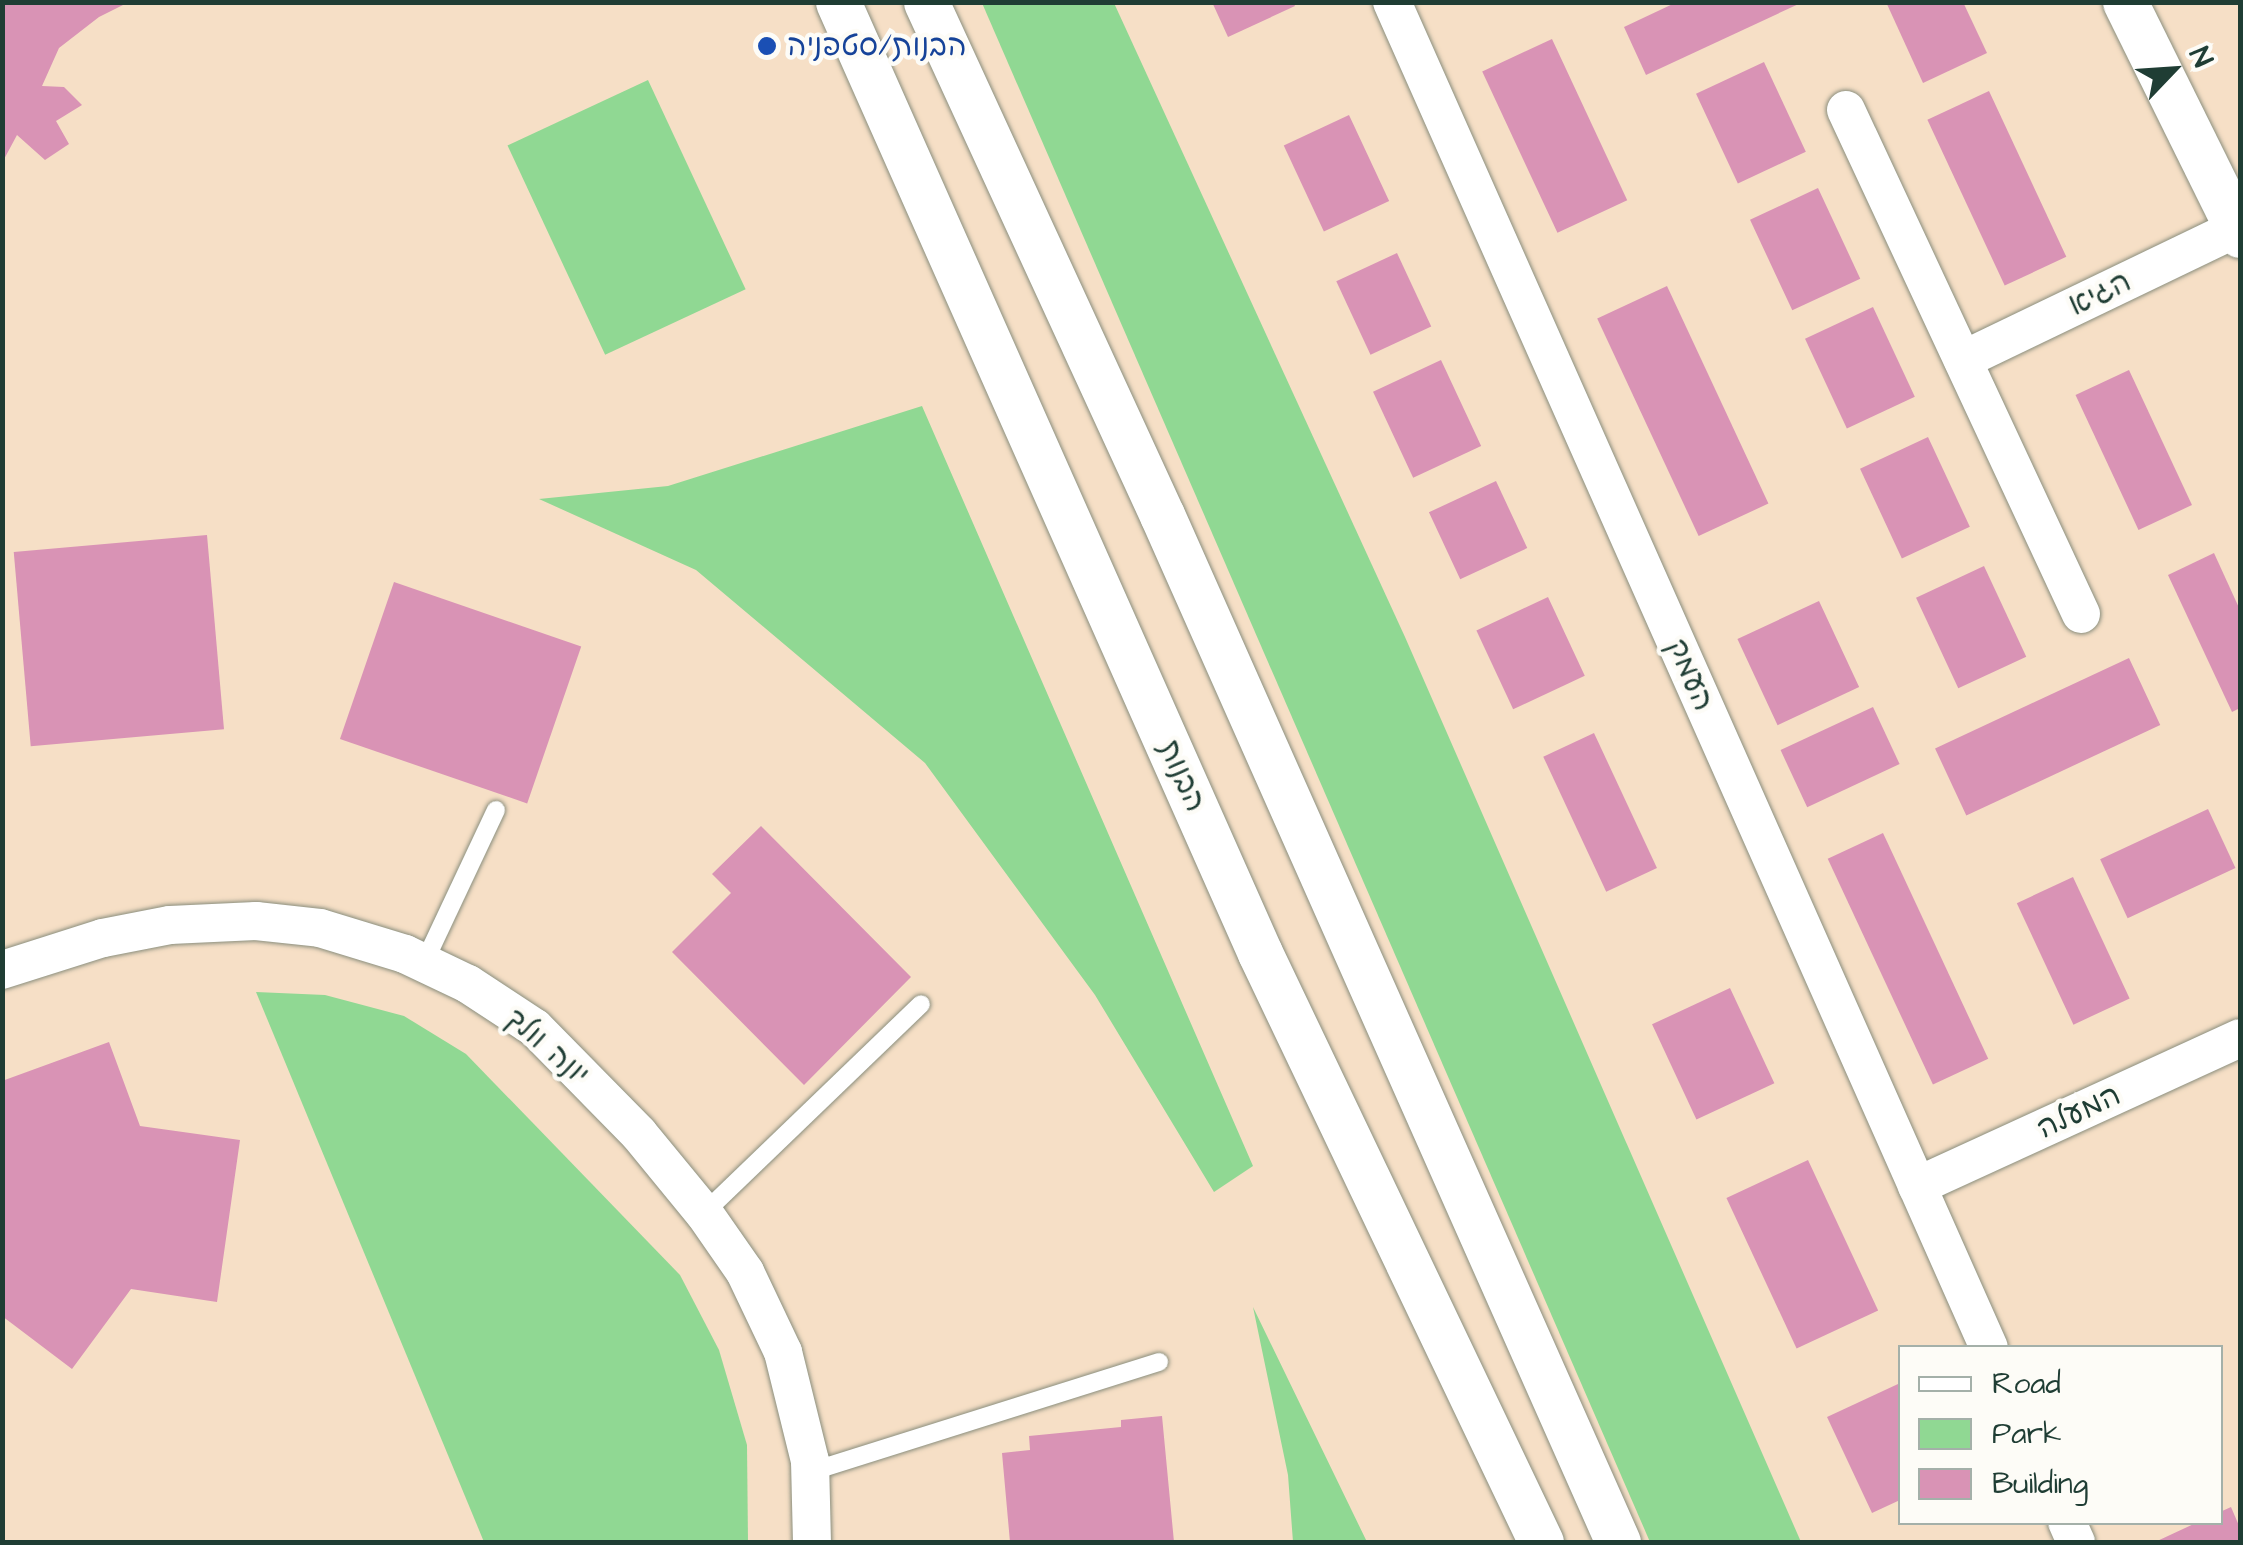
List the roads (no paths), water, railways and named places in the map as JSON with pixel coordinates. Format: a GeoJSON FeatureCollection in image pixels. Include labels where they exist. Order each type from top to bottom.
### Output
{"type":"FeatureCollection","features":[{"type":"Feature","properties":{"kind":"street","name":"הבנות"},"geometry":{"type":"LineString","coordinates":[[838,2],[1260,953],[1541,1542]]}},
{"type":"Feature","properties":{"kind":"street"},"geometry":{"type":"LineString","coordinates":[[926,2],[1162,516],[1618,1542]]}},
{"type":"Feature","properties":{"kind":"street","name":"העמק"},"geometry":{"type":"LineString","coordinates":[[1392,2],[1988,1345]]}},
{"type":"Feature","properties":{"kind":"street"},"geometry":{"type":"LineString","coordinates":[[2124,2],[2238,232]]}},
{"type":"Feature","properties":{"kind":"street"},"geometry":{"type":"LineString","coordinates":[[1846,110],[2081,614]]}},
{"type":"Feature","properties":{"kind":"street","name":"הגיא"},"geometry":{"type":"LineString","coordinates":[[1962,360],[2238,232]]}},
{"type":"Feature","properties":{"kind":"street","name":"יונה וולך"},"geometry":{"type":"LineString","coordinates":[[2,970],[103,938],[170,925],[256,922],[320,928],[424,963],[468,984],[534,1028],[639,1134],[746,1272],[783,1352],[810,1472],[812,1542]]}},
{"type":"Feature","properties":{"kind":"street","name":"המעלה"},"geometry":{"type":"LineString","coordinates":[[1918,1186],[2240,1038]]}},
{"type":"Feature","properties":{"kind":"lane"},"geometry":{"type":"LineString","coordinates":[[424,963],[496,810]]}},
{"type":"Feature","properties":{"kind":"lane"},"geometry":{"type":"LineString","coordinates":[[704,1213],[921,1004]]}},
{"type":"Feature","properties":{"kind":"lane"},"geometry":{"type":"LineString","coordinates":[[810,1472],[1158,1362]]}},
{"type":"Feature","properties":{"kind":"place","name":"הבנות/סטפניה"},"geometry":{"type":"Point","coordinates":[767,46]}}]}
